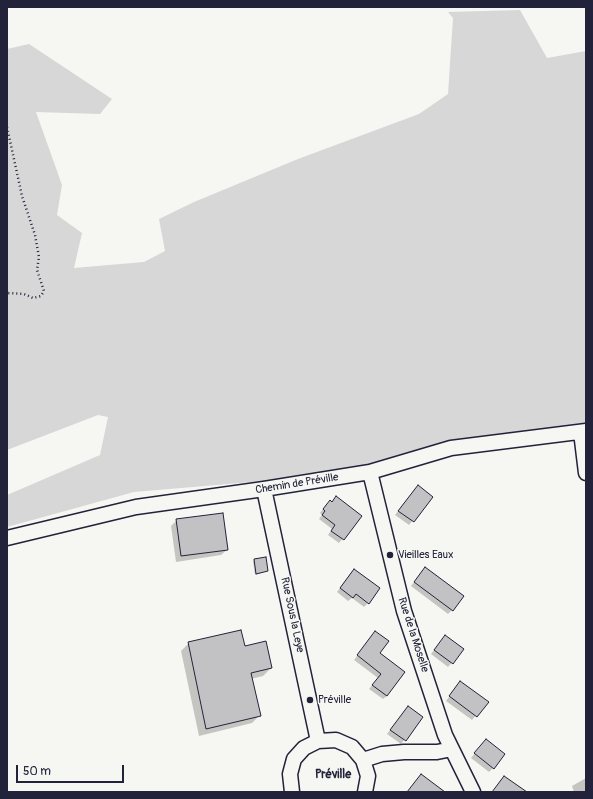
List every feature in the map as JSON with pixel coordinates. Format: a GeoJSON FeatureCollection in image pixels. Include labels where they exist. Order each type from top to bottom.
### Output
{"type":"FeatureCollection","features":[{"type":"Feature","properties":{"kind":"street","name":"Chemin de Préville"},"geometry":{"type":"LineString","coordinates":[[7,538],[136,507],[370,472],[451,448],[584,432]]}},
{"type":"Feature","properties":{"kind":"street"},"geometry":{"type":"LineString","coordinates":[[584,432],[586,474]]}},
{"type":"Feature","properties":{"kind":"street","name":"Rue de la Moselle"},"geometry":{"type":"LineString","coordinates":[[370,472],[404,611],[445,735],[473,792]]}},
{"type":"Feature","properties":{"kind":"street","name":"Rue Sous la Leye"},"geometry":{"type":"LineString","coordinates":[[264,489],[318,741]]}},
{"type":"Feature","properties":{"kind":"street"},"geometry":{"type":"LineString","coordinates":[[292,792],[290,774],[294,759],[304,748],[318,741],[336,740],[352,747],[363,760],[368,776],[365,792]]}},
{"type":"Feature","properties":{"kind":"street"},"geometry":{"type":"LineString","coordinates":[[363,760],[382,754],[437,752],[452,749]]}},
{"type":"Feature","properties":{"kind":"path"},"geometry":{"type":"LineString","coordinates":[[7,127],[22,196],[35,235],[39,257],[37,270],[44,291],[41,296],[33,298],[24,294],[7,293]]}},
{"type":"Feature","properties":{"kind":"shaded area"},"geometry":{"type":"Polygon","coordinates":[[[520,10],[547,58],[586,51],[586,431],[467,446],[370,472],[134,492],[7,527],[7,495],[100,455],[108,417],[98,415],[7,450],[7,49],[29,44],[112,99],[100,114],[36,112],[62,185],[57,215],[82,233],[74,268],[144,262],[165,251],[159,219],[194,202],[298,159],[419,114],[448,94],[453,18],[448,12],[520,10]]]}},
{"type":"Feature","properties":{"kind":"building"},"geometry":{"type":"Polygon","coordinates":[[[418,485],[433,497],[414,522],[398,511],[418,485]]]}},
{"type":"Feature","properties":{"kind":"building"},"geometry":{"type":"Polygon","coordinates":[[[336,496],[362,516],[344,540],[331,531],[335,525],[322,515],[325,511],[323,509],[330,500],[332,502],[336,496]]]}},
{"type":"Feature","properties":{"kind":"building"},"geometry":{"type":"Polygon","coordinates":[[[223,513],[228,550],[181,556],[176,519],[223,513]]]}},
{"type":"Feature","properties":{"kind":"building"},"geometry":{"type":"Polygon","coordinates":[[[266,557],[268,571],[256,574],[254,559],[266,557]]]}},
{"type":"Feature","properties":{"kind":"building"},"geometry":{"type":"Polygon","coordinates":[[[425,567],[464,596],[453,611],[414,582],[425,567]]]}},
{"type":"Feature","properties":{"kind":"building"},"geometry":{"type":"Polygon","coordinates":[[[354,569],[380,588],[369,604],[356,594],[353,598],[340,588],[354,569]]]}},
{"type":"Feature","properties":{"kind":"building"},"geometry":{"type":"Polygon","coordinates":[[[241,630],[245,646],[266,641],[272,668],[251,673],[261,716],[206,729],[188,642],[241,630]]]}},
{"type":"Feature","properties":{"kind":"building"},"geometry":{"type":"Polygon","coordinates":[[[375,631],[389,641],[380,653],[405,672],[387,696],[372,685],[381,674],[357,655],[375,631]]]}},
{"type":"Feature","properties":{"kind":"building"},"geometry":{"type":"Polygon","coordinates":[[[445,635],[464,649],[453,664],[434,650],[445,635]]]}},
{"type":"Feature","properties":{"kind":"building"},"geometry":{"type":"Polygon","coordinates":[[[460,681],[489,702],[477,717],[449,696],[460,681]]]}},
{"type":"Feature","properties":{"kind":"building"},"geometry":{"type":"Polygon","coordinates":[[[408,706],[423,717],[406,741],[390,730],[408,706]]]}},
{"type":"Feature","properties":{"kind":"building"},"geometry":{"type":"Polygon","coordinates":[[[486,739],[505,754],[494,769],[474,753],[486,739]]]}},
{"type":"Feature","properties":{"kind":"building"},"geometry":{"type":"Polygon","coordinates":[[[421,774],[445,792],[407,792],[421,774]]]}},
{"type":"Feature","properties":{"kind":"building"},"geometry":{"type":"Polygon","coordinates":[[[504,776],[527,792],[492,792],[504,776]]]}},
{"type":"Feature","properties":{"kind":"place","name":"Vieilles Eaux"},"geometry":{"type":"Point","coordinates":[390,555]}},
{"type":"Feature","properties":{"kind":"place","name":"Préville"},"geometry":{"type":"Point","coordinates":[310,700]}},
{"type":"Feature","properties":{"kind":"district","name":"Préville"},"geometry":{"type":"Point","coordinates":[333,775]}}]}
